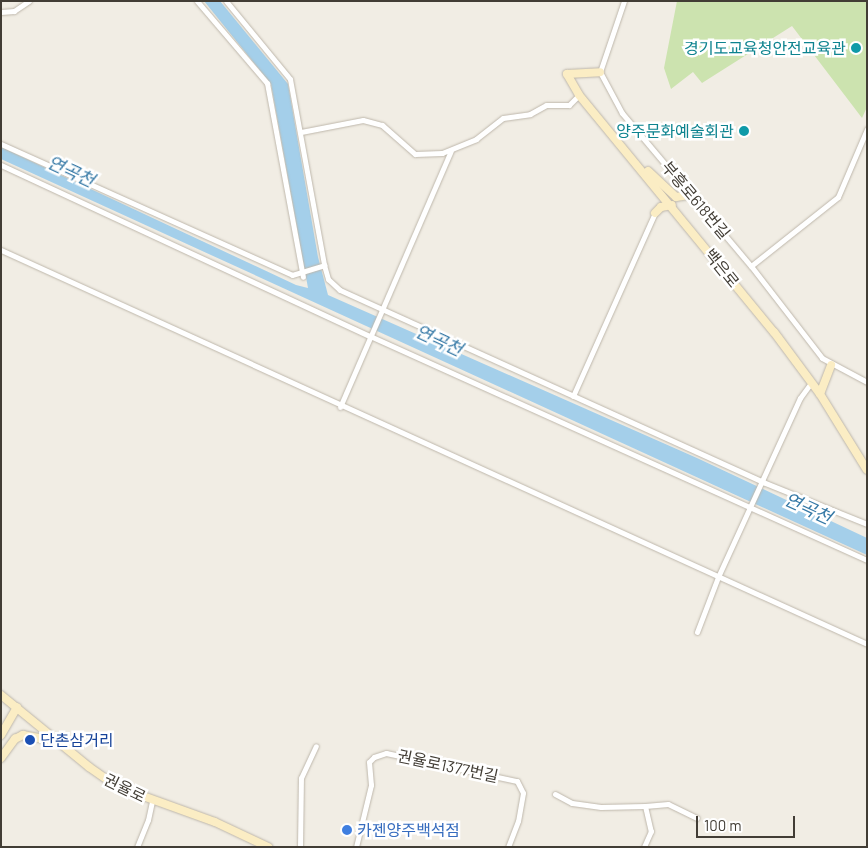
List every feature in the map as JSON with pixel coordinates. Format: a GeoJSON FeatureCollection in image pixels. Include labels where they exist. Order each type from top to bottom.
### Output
{"type":"FeatureCollection","features":[{"type":"Feature","properties":{"kind":"street"},"geometry":{"type":"LineString","coordinates":[[1,12],[14,11],[29,1]]}},
{"type":"Feature","properties":{"kind":"street"},"geometry":{"type":"LineString","coordinates":[[197,1],[267,83],[303,274]]}},
{"type":"Feature","properties":{"kind":"street"},"geometry":{"type":"LineString","coordinates":[[226,1],[290,79],[324,265],[328,279],[340,290],[380,310],[763,482],[867,524]]}},
{"type":"Feature","properties":{"kind":"street"},"geometry":{"type":"LineString","coordinates":[[600,72],[624,1]]}},
{"type":"Feature","properties":{"kind":"street","name":"백은로"},"geometry":{"type":"LineString","coordinates":[[600,72],[567,74],[579,95],[774,332],[820,394],[867,470]]}},
{"type":"Feature","properties":{"kind":"street","name":"부흥로618번길"},"geometry":{"type":"LineString","coordinates":[[600,72],[622,113],[750,266],[806,340],[831,365],[867,382]]}},
{"type":"Feature","properties":{"kind":"street"},"geometry":{"type":"LineString","coordinates":[[301,132],[363,120],[382,125],[415,154],[451,151],[476,139],[503,118],[530,114],[546,106],[569,105],[579,95]]}},
{"type":"Feature","properties":{"kind":"street"},"geometry":{"type":"LineString","coordinates":[[750,266],[838,197],[867,129]]}},
{"type":"Feature","properties":{"kind":"street"},"geometry":{"type":"LineString","coordinates":[[1,144],[292,275],[303,274],[324,265]]}},
{"type":"Feature","properties":{"kind":"street"},"geometry":{"type":"LineString","coordinates":[[340,407],[380,310],[451,151]]}},
{"type":"Feature","properties":{"kind":"street"},"geometry":{"type":"LineString","coordinates":[[629,154],[676,197],[691,195]]}},
{"type":"Feature","properties":{"kind":"street"},"geometry":{"type":"LineString","coordinates":[[1,165],[751,510],[867,560]]}},
{"type":"Feature","properties":{"kind":"street"},"geometry":{"type":"LineString","coordinates":[[574,396],[655,213],[661,207],[673,207],[691,195]]}},
{"type":"Feature","properties":{"kind":"street"},"geometry":{"type":"LineString","coordinates":[[1,250],[340,407],[867,644]]}},
{"type":"Feature","properties":{"kind":"street"},"geometry":{"type":"LineString","coordinates":[[820,394],[831,365]]}},
{"type":"Feature","properties":{"kind":"street"},"geometry":{"type":"LineString","coordinates":[[697,632],[718,577],[751,510],[800,398],[811,384]]}},
{"type":"Feature","properties":{"kind":"street","name":"권율로"},"geometry":{"type":"LineString","coordinates":[[1,695],[99,775],[152,801],[214,822],[268,847]]}},
{"type":"Feature","properties":{"kind":"street"},"geometry":{"type":"LineString","coordinates":[[1,735],[17,707]]}},
{"type":"Feature","properties":{"kind":"street"},"geometry":{"type":"LineString","coordinates":[[1,758],[15,739],[23,735],[60,742]]}},
{"type":"Feature","properties":{"kind":"street"},"geometry":{"type":"LineString","coordinates":[[300,847],[301,778],[316,746]]}},
{"type":"Feature","properties":{"kind":"street","name":"권율로1377번길"},"geometry":{"type":"LineString","coordinates":[[356,847],[371,785],[369,762],[374,757],[386,753],[517,782],[523,793],[518,821],[508,847]]}},
{"type":"Feature","properties":{"kind":"street"},"geometry":{"type":"LineString","coordinates":[[555,794],[572,803],[601,807],[668,804],[697,818]]}},
{"type":"Feature","properties":{"kind":"street"},"geometry":{"type":"LineString","coordinates":[[137,847],[148,820],[152,801]]}},
{"type":"Feature","properties":{"kind":"street"},"geometry":{"type":"LineString","coordinates":[[644,847],[651,831],[645,806]]}},
{"type":"Feature","properties":{"kind":"green space"},"geometry":{"type":"Polygon","coordinates":[[[677,1],[867,1],[867,107],[862,118],[792,26],[702,83],[693,72],[671,89],[664,68],[677,1]]]}},
{"type":"Feature","properties":{"kind":"water"},"geometry":{"type":"Polygon","coordinates":[[[204,1],[220,1],[288,84],[318,257],[328,295],[697,458],[867,538],[867,555],[1,159],[1,147],[296,285],[308,288],[271,84],[204,1]]]}},
{"type":"Feature","properties":{"kind":"place","name":"경기도교육청안전교육관"},"geometry":{"type":"Point","coordinates":[856,48]}},
{"type":"Feature","properties":{"kind":"place","name":"양주문화예술회관"},"geometry":{"type":"Point","coordinates":[744,131]}},
{"type":"Feature","properties":{"kind":"place","name":"단촌삼거리"},"geometry":{"type":"Point","coordinates":[30,740]}},
{"type":"Feature","properties":{"kind":"place","name":"카젠양주백석점"},"geometry":{"type":"Point","coordinates":[347,830]}},
{"type":"Feature","properties":{"kind":"water label","name":"연곡천"},"geometry":{"type":"Point","coordinates":[71,171]}},
{"type":"Feature","properties":{"kind":"water label","name":"연곡천"},"geometry":{"type":"Point","coordinates":[439,340]}},
{"type":"Feature","properties":{"kind":"water label","name":"연곡천"},"geometry":{"type":"Point","coordinates":[808,508]}}]}
